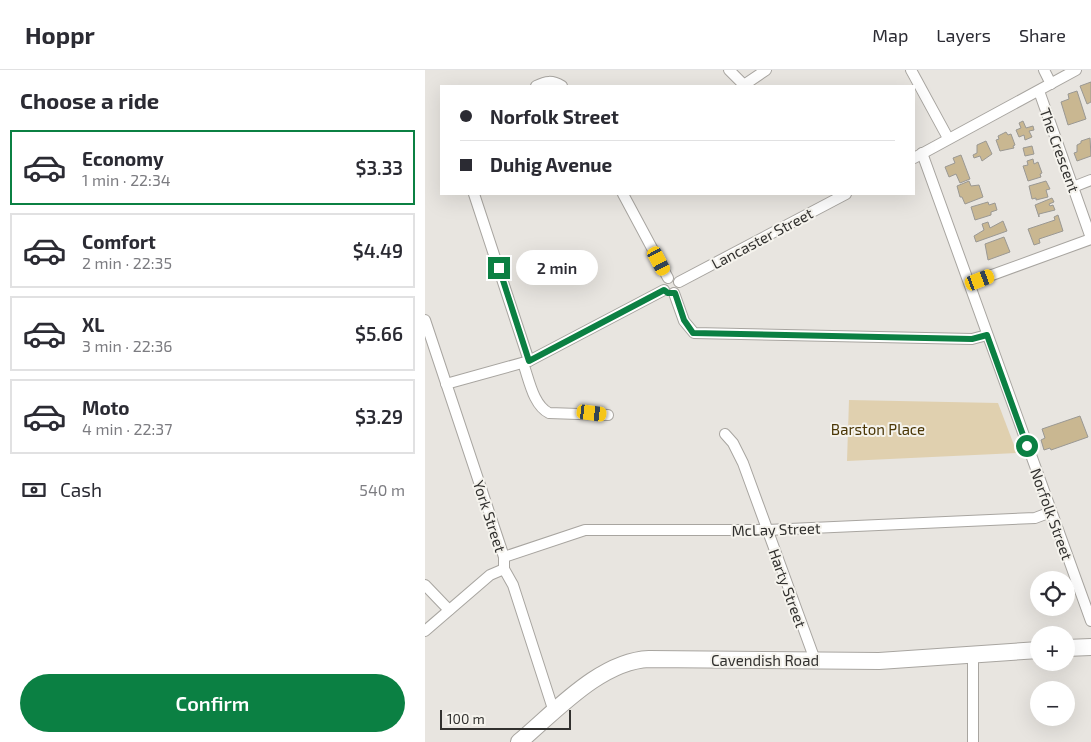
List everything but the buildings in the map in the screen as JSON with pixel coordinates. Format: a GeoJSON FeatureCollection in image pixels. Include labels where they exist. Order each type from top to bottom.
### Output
{"type":"FeatureCollection","features":[{"type":"Feature","properties":{"kind":"main road"},"geometry":{"type":"LineString","coordinates":[[1075,648],[1091,647]]}},
{"type":"Feature","properties":{"kind":"main road","name":"Cavendish Road"},"geometry":{"type":"LineString","coordinates":[[519,742],[601,675],[617,666],[633,661],[649,659],[879,661],[1030,651]]}},
{"type":"Feature","properties":{"kind":"street"},"geometry":{"type":"LineString","coordinates":[[729,70],[743,85]]}},
{"type":"Feature","properties":{"kind":"street"},"geometry":{"type":"LineString","coordinates":[[745,85],[766,70]]}},
{"type":"Feature","properties":{"kind":"street"},"geometry":{"type":"LineString","coordinates":[[911,70],[948,138]]}},
{"type":"Feature","properties":{"kind":"street"},"geometry":{"type":"LineString","coordinates":[[1044,70],[1051,84]]}},
{"type":"Feature","properties":{"kind":"street"},"geometry":{"type":"LineString","coordinates":[[918,156],[1076,70]]}},
{"type":"Feature","properties":{"kind":"street"},"geometry":{"type":"LineString","coordinates":[[538,85],[545,81],[558,84]]}},
{"type":"Feature","properties":{"kind":"street","name":"The Crescent"},"geometry":{"type":"LineString","coordinates":[[1039,91],[1091,238]]}},
{"type":"Feature","properties":{"kind":"street","name":"Norfolk Street"},"geometry":{"type":"LineString","coordinates":[[918,156],[970,283],[987,335],[1091,621]]}},
{"type":"Feature","properties":{"kind":"street"},"geometry":{"type":"LineString","coordinates":[[1073,187],[1091,180]]}},
{"type":"Feature","properties":{"kind":"street"},"geometry":{"type":"LineString","coordinates":[[474,195],[537,402],[542,409],[549,413],[608,415]]}},
{"type":"Feature","properties":{"kind":"street"},"geometry":{"type":"LineString","coordinates":[[624,195],[679,290],[675,293],[668,293],[664,290],[663,284],[673,280]]}},
{"type":"Feature","properties":{"kind":"street","name":"Lancaster Street"},"geometry":{"type":"LineString","coordinates":[[673,280],[844,195]]}},
{"type":"Feature","properties":{"kind":"street"},"geometry":{"type":"LineString","coordinates":[[970,283],[1091,238]]}},
{"type":"Feature","properties":{"kind":"street"},"geometry":{"type":"LineString","coordinates":[[446,384],[526,362],[664,290]]}},
{"type":"Feature","properties":{"kind":"street"},"geometry":{"type":"LineString","coordinates":[[675,293],[684,320],[693,333],[972,339],[987,335]]}},
{"type":"Feature","properties":{"kind":"street","name":"York Street"},"geometry":{"type":"LineString","coordinates":[[425,320],[504,557],[504,569],[513,585],[554,712]]}},
{"type":"Feature","properties":{"kind":"street","name":"Harty Street"},"geometry":{"type":"LineString","coordinates":[[725,434],[733,443],[743,462],[815,660]]}},
{"type":"Feature","properties":{"kind":"street","name":"McLay Street"},"geometry":{"type":"LineString","coordinates":[[504,557],[585,530],[767,530],[1035,518],[1051,512]]}},
{"type":"Feature","properties":{"kind":"street"},"geometry":{"type":"LineString","coordinates":[[425,631],[490,575],[504,569]]}},
{"type":"Feature","properties":{"kind":"street"},"geometry":{"type":"LineString","coordinates":[[425,585],[449,610]]}},
{"type":"Feature","properties":{"kind":"street"},"geometry":{"type":"LineString","coordinates":[[973,655],[973,742]]}},
{"type":"Feature","properties":{"kind":"green space","name":"Barston Place"},"geometry":{"type":"Polygon","coordinates":[[[849,400],[998,403],[1017,453],[847,461],[849,400]]]}},
{"type":"Feature","properties":{"kind":"route"},"geometry":{"type":"LineString","coordinates":[[499,268],[529,361],[664,290],[670,294],[675,293],[684,320],[693,333],[972,339],[987,335],[1027,446]]}}]}
